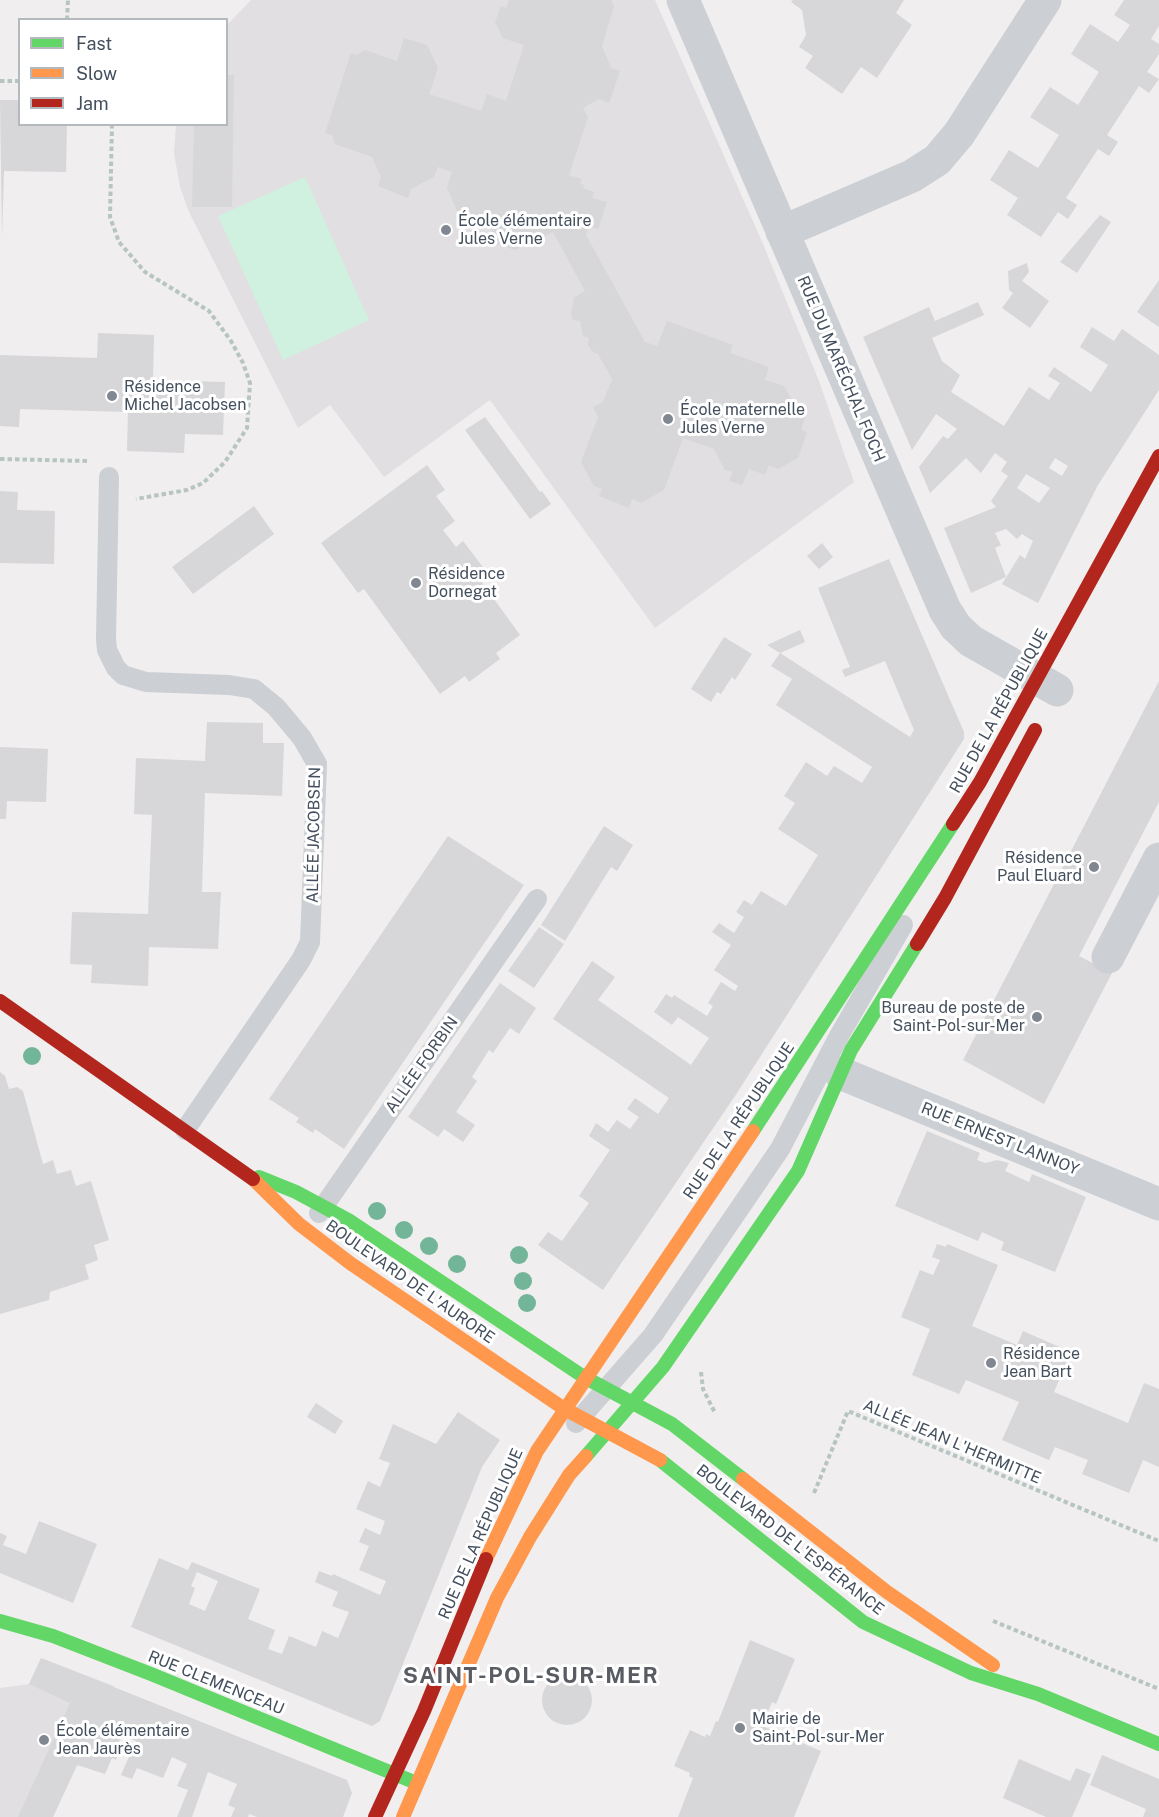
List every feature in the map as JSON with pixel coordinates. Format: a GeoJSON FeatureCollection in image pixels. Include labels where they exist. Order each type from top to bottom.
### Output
{"type":"FeatureCollection","features":[{"type":"Feature","properties":{"kind":"street","name":"RUE DU MARÉCHAL FOCH"},"geometry":{"type":"LineString","coordinates":[[683,0],[950,620],[971,641],[1052,688]]}},
{"type":"Feature","properties":{"kind":"street"},"geometry":{"type":"LineString","coordinates":[[782,232],[912,176],[937,160],[958,134],[1045,0]]}},
{"type":"Feature","properties":{"kind":"street","name":"RUE DE LA RÉPUBLIQUE"},"geometry":{"type":"LineString","coordinates":[[399,1803],[481,1569],[537,1451],[563,1408],[750,1136],[980,782],[1052,688],[1159,456]]}},
{"type":"Feature","properties":{"kind":"street"},"geometry":{"type":"LineString","coordinates":[[399,1803],[513,1568],[569,1475],[663,1367],[798,1171],[816,1134],[840,1073],[871,1015],[945,898],[1040,721]]}},
{"type":"Feature","properties":{"kind":"street"},"geometry":{"type":"LineString","coordinates":[[1108,957],[1159,859]]}},
{"type":"Feature","properties":{"kind":"street","name":"BOULEVARD DE L'AURORE"},"geometry":{"type":"LineString","coordinates":[[0,1000],[246,1172],[307,1230],[563,1408]]}},
{"type":"Feature","properties":{"kind":"street","name":"RUE ERNEST LANNOY"},"geometry":{"type":"LineString","coordinates":[[840,1073],[1159,1204]]}},
{"type":"Feature","properties":{"kind":"street","name":"BOULEVARD DE L'AURORE"},"geometry":{"type":"LineString","coordinates":[[246,1172],[281,1185],[324,1206],[584,1377]]}},
{"type":"Feature","properties":{"kind":"street","name":"BOULEVARD DE L'ESPÉRANCE"},"geometry":{"type":"LineString","coordinates":[[584,1377],[689,1437],[929,1623],[1038,1694]]}},
{"type":"Feature","properties":{"kind":"street","name":"BOULEVARD DE L'ESPÉRANCE"},"geometry":{"type":"LineString","coordinates":[[563,1408],[658,1459],[863,1622],[970,1672],[1038,1694],[1159,1744]]}},
{"type":"Feature","properties":{"kind":"street","name":"RUE CLEMENCEAU"},"geometry":{"type":"LineString","coordinates":[[0,1621],[20,1625],[107,1657],[399,1803]]}},
{"type":"Feature","properties":{"kind":"lane","name":"ALLÉE JACOBSEN"},"geometry":{"type":"LineString","coordinates":[[109,477],[106,639],[107,650],[116,668],[123,675],[146,682],[229,685],[254,689],[276,706],[302,738],[316,764],[310,942],[301,960],[185,1130]]}},
{"type":"Feature","properties":{"kind":"lane"},"geometry":{"type":"LineString","coordinates":[[520,1487],[653,1335],[780,1149],[839,1036],[896,940],[944,839]]}},
{"type":"Feature","properties":{"kind":"lane","name":"ALLÉE FORBIN"},"geometry":{"type":"LineString","coordinates":[[307,1230],[537,899]]}},
{"type":"Feature","properties":{"kind":"path"},"geometry":{"type":"LineString","coordinates":[[67,18],[68,0]]}},
{"type":"Feature","properties":{"kind":"path"},"geometry":{"type":"LineString","coordinates":[[0,81],[18,81]]}},
{"type":"Feature","properties":{"kind":"path"},"geometry":{"type":"LineString","coordinates":[[108,500],[156,497],[187,490],[203,483],[225,462],[243,438],[247,428],[250,401],[250,383],[246,370],[218,321],[199,304],[145,272],[119,242],[110,216],[111,126]]}},
{"type":"Feature","properties":{"kind":"path"},"geometry":{"type":"LineString","coordinates":[[0,459],[89,461],[103,466],[109,477]]}},
{"type":"Feature","properties":{"kind":"path","name":"ALLÉE JEAN L'HERMITTE"},"geometry":{"type":"LineString","coordinates":[[799,1523],[848,1412],[1159,1541]]}},
{"type":"Feature","properties":{"kind":"path"},"geometry":{"type":"LineString","coordinates":[[993,1621],[1159,1689]]}},
{"type":"Feature","properties":{"kind":"shaded area"},"geometry":{"type":"Polygon","coordinates":[[[251,0],[655,0],[763,244],[819,381],[854,482],[655,628],[490,400],[384,477],[330,405],[298,428],[189,212],[180,187],[174,153],[176,126],[228,126],[228,24],[251,0]]]}},
{"type":"Feature","properties":{"kind":"shaded area","name":"École élémentaire Jean Jaurès"},"geometry":{"type":"Polygon","coordinates":[[[41,1658],[114,1686],[53,1817],[0,1817],[0,1688],[29,1684],[41,1658]]]}},
{"type":"Feature","properties":{"kind":"green space"},"geometry":{"type":"Polygon","coordinates":[[[305,177],[369,320],[283,360],[218,216],[305,177]]]}},
{"type":"Feature","properties":{"kind":"building"},"geometry":{"type":"Polygon","coordinates":[[[509,0],[611,0],[614,6],[602,46],[611,68],[620,71],[609,103],[599,99],[583,108],[588,117],[569,175],[582,179],[580,184],[584,185],[583,188],[594,192],[592,198],[607,202],[598,229],[589,226],[586,235],[645,342],[657,346],[667,321],[733,345],[730,353],[769,367],[765,380],[784,386],[792,400],[787,410],[805,417],[801,430],[807,432],[798,458],[778,469],[769,465],[765,475],[749,469],[742,485],[729,481],[733,472],[725,470],[714,449],[683,438],[664,490],[641,503],[632,499],[629,508],[599,496],[602,489],[594,486],[581,462],[598,417],[593,407],[603,402],[612,379],[598,354],[593,352],[588,345],[589,338],[583,336],[580,321],[573,320],[571,314],[574,298],[585,291],[553,232],[515,250],[498,244],[489,224],[458,213],[447,188],[452,172],[438,167],[434,177],[411,189],[408,198],[378,186],[381,177],[372,157],[335,144],[332,135],[325,133],[351,53],[357,55],[365,50],[397,61],[404,38],[427,45],[438,68],[429,94],[481,111],[487,94],[506,101],[524,45],[503,38],[495,22],[501,6],[506,8],[509,0]]]}},
{"type":"Feature","properties":{"kind":"building"},"geometry":{"type":"Polygon","coordinates":[[[793,0],[904,0],[896,13],[912,25],[877,78],[861,67],[842,94],[805,68],[813,56],[799,47],[806,35],[802,10],[791,2],[793,0]]]}},
{"type":"Feature","properties":{"kind":"building"},"geometry":{"type":"Polygon","coordinates":[[[1124,0],[1159,0],[1159,26],[1151,39],[1159,44],[1159,54],[1147,72],[1159,79],[1149,93],[1139,86],[1107,135],[1118,142],[1109,156],[1098,149],[1066,198],[1077,205],[1068,219],[1058,212],[1041,237],[1007,215],[1018,198],[990,180],[1009,150],[1038,168],[1059,135],[1030,117],[1050,87],[1078,105],[1099,72],[1071,54],[1090,24],[1118,42],[1130,25],[1114,15],[1124,0]]]}},
{"type":"Feature","properties":{"kind":"building"},"geometry":{"type":"Polygon","coordinates":[[[228,75],[234,75],[232,207],[192,207],[194,126],[228,126],[228,75]]]}},
{"type":"Feature","properties":{"kind":"building"},"geometry":{"type":"Polygon","coordinates":[[[0,100],[18,100],[18,126],[67,126],[66,172],[4,171],[2,238],[0,100]]]}},
{"type":"Feature","properties":{"kind":"building"},"geometry":{"type":"Polygon","coordinates":[[[1100,215],[1111,222],[1077,273],[1060,262],[1100,215]]]}},
{"type":"Feature","properties":{"kind":"building"},"geometry":{"type":"Polygon","coordinates":[[[1027,263],[1029,272],[1022,281],[1049,301],[1030,328],[1002,308],[1013,293],[1009,290],[1008,271],[1027,263]]]}},
{"type":"Feature","properties":{"kind":"building"},"geometry":{"type":"Polygon","coordinates":[[[1159,280],[1159,327],[1137,312],[1159,280]]]}},
{"type":"Feature","properties":{"kind":"building"},"geometry":{"type":"Polygon","coordinates":[[[978,302],[984,315],[932,338],[942,361],[960,375],[951,392],[1004,426],[1029,387],[1049,400],[1060,383],[1048,376],[1054,367],[1091,392],[1108,365],[1080,347],[1092,327],[1114,341],[1122,329],[1159,355],[1159,390],[1098,485],[1038,603],[1002,584],[1020,555],[1025,559],[1033,541],[1022,534],[1017,539],[1006,529],[995,533],[1001,545],[995,548],[1006,577],[971,593],[944,528],[996,507],[991,501],[1008,476],[1001,471],[1007,462],[995,453],[981,473],[966,458],[930,493],[919,467],[943,436],[948,439],[957,429],[936,414],[912,450],[863,337],[929,307],[935,321],[978,302]],[[1055,458],[1049,468],[1062,476],[1068,466],[1055,458]],[[1026,474],[1017,488],[1039,503],[1050,488],[1026,474]]]}},
{"type":"Feature","properties":{"kind":"building","name":"Résidence Michel Jacobsen"},"geometry":{"type":"Polygon","coordinates":[[[98,333],[154,335],[153,380],[225,382],[223,435],[185,434],[184,453],[127,451],[128,412],[20,409],[19,427],[0,426],[0,355],[97,358],[98,333]]]}},
{"type":"Feature","properties":{"kind":"building"},"geometry":{"type":"Polygon","coordinates":[[[485,417],[551,504],[530,519],[465,430],[485,417]]]}},
{"type":"Feature","properties":{"kind":"building","name":"Résidence Dornegat"},"geometry":{"type":"Polygon","coordinates":[[[427,465],[445,490],[436,496],[455,521],[443,530],[456,547],[463,541],[486,571],[478,577],[520,635],[496,653],[500,659],[469,682],[465,676],[440,694],[364,589],[358,593],[321,543],[427,465]]]}},
{"type":"Feature","properties":{"kind":"building"},"geometry":{"type":"Polygon","coordinates":[[[0,491],[18,492],[17,510],[55,511],[54,564],[0,563],[0,491]]]}},
{"type":"Feature","properties":{"kind":"building"},"geometry":{"type":"Polygon","coordinates":[[[254,506],[274,534],[193,594],[172,567],[254,506]]]}},
{"type":"Feature","properties":{"kind":"building"},"geometry":{"type":"Polygon","coordinates":[[[822,543],[833,557],[819,569],[807,556],[822,543]]]}},
{"type":"Feature","properties":{"kind":"building"},"geometry":{"type":"Polygon","coordinates":[[[889,559],[964,732],[964,739],[735,1096],[603,1290],[538,1245],[548,1232],[562,1241],[589,1203],[579,1196],[610,1150],[589,1136],[596,1123],[608,1132],[617,1120],[630,1129],[639,1117],[627,1109],[635,1098],[658,1114],[669,1098],[553,1019],[592,961],[615,977],[598,1000],[691,1065],[709,1038],[678,1017],[672,1025],[654,1012],[666,994],[672,998],[674,995],[707,1016],[713,1006],[708,1003],[721,982],[735,991],[738,986],[714,970],[731,945],[712,932],[719,923],[734,933],[744,917],[736,912],[744,900],[752,905],[761,891],[786,906],[818,855],[778,829],[795,803],[784,796],[806,762],[827,776],[834,766],[862,783],[872,767],[776,705],[792,679],[771,666],[780,653],[910,737],[914,730],[885,661],[845,677],[842,670],[850,667],[818,588],[889,559]]]}},
{"type":"Feature","properties":{"kind":"building"},"geometry":{"type":"Polygon","coordinates":[[[800,630],[805,642],[780,653],[767,645],[800,630]]]}},
{"type":"Feature","properties":{"kind":"building"},"geometry":{"type":"Polygon","coordinates":[[[724,637],[752,654],[735,680],[732,677],[721,694],[717,692],[711,702],[691,689],[724,637]]]}},
{"type":"Feature","properties":{"kind":"building"},"geometry":{"type":"Polygon","coordinates":[[[1159,681],[1159,802],[1079,956],[1112,973],[1044,1104],[963,1060],[1159,681]]]}},
{"type":"Feature","properties":{"kind":"building"},"geometry":{"type":"Polygon","coordinates":[[[207,722],[263,723],[263,743],[284,743],[282,796],[205,793],[202,892],[221,892],[218,949],[149,947],[148,986],[91,983],[92,965],[70,964],[72,912],[148,914],[152,815],[134,814],[136,758],[205,761],[207,722]]]}},
{"type":"Feature","properties":{"kind":"building"},"geometry":{"type":"Polygon","coordinates":[[[0,747],[48,749],[46,802],[7,801],[6,819],[0,819],[0,747]]]}},
{"type":"Feature","properties":{"kind":"building"},"geometry":{"type":"Polygon","coordinates":[[[604,826],[633,845],[617,871],[611,867],[565,941],[541,925],[604,826]]]}},
{"type":"Feature","properties":{"kind":"building"},"geometry":{"type":"Polygon","coordinates":[[[448,836],[524,885],[344,1149],[315,1129],[313,1133],[296,1122],[299,1118],[269,1099],[448,836]]]}},
{"type":"Feature","properties":{"kind":"building"},"geometry":{"type":"Polygon","coordinates":[[[539,927],[564,944],[534,988],[508,971],[539,927]]]}},
{"type":"Feature","properties":{"kind":"building"},"geometry":{"type":"Polygon","coordinates":[[[500,983],[536,1008],[519,1034],[510,1028],[493,1053],[489,1050],[472,1077],[477,1081],[456,1112],[475,1125],[463,1142],[444,1129],[438,1137],[408,1117],[500,983]]]}},
{"type":"Feature","properties":{"kind":"building"},"geometry":{"type":"Polygon","coordinates":[[[0,1072],[5,1076],[9,1089],[17,1087],[23,1091],[43,1164],[53,1160],[57,1174],[71,1170],[76,1186],[91,1181],[109,1240],[94,1245],[98,1260],[85,1265],[89,1279],[50,1292],[49,1300],[0,1314],[0,1072]]]}},
{"type":"Feature","properties":{"kind":"building"},"geometry":{"type":"Polygon","coordinates":[[[927,1131],[980,1153],[977,1160],[985,1163],[997,1160],[1009,1163],[1005,1171],[1029,1182],[1032,1174],[1086,1197],[1055,1272],[1001,1250],[1004,1242],[982,1232],[978,1241],[895,1206],[927,1131]]]}},
{"type":"Feature","properties":{"kind":"building","name":"Résidence Jean Bart"},"geometry":{"type":"Polygon","coordinates":[[[937,1244],[946,1247],[947,1244],[998,1265],[972,1326],[1017,1345],[1023,1331],[1071,1352],[1054,1392],[1128,1423],[1144,1383],[1159,1389],[1159,1467],[1143,1460],[1129,1493],[1082,1474],[1088,1460],[1055,1447],[1049,1460],[1002,1440],[1019,1402],[966,1380],[959,1394],[912,1375],[930,1329],[901,1317],[920,1270],[933,1275],[940,1260],[932,1257],[937,1244]]]}},
{"type":"Feature","properties":{"kind":"building"},"geometry":{"type":"Polygon","coordinates":[[[316,1403],[343,1421],[335,1434],[307,1417],[316,1403]]]}},
{"type":"Feature","properties":{"kind":"building"},"geometry":{"type":"Polygon","coordinates":[[[458,1412],[500,1440],[482,1467],[380,1721],[372,1726],[131,1627],[159,1558],[188,1570],[192,1562],[260,1589],[248,1619],[275,1630],[268,1649],[282,1654],[289,1636],[316,1647],[322,1631],[338,1638],[349,1612],[332,1606],[338,1592],[315,1582],[319,1571],[332,1576],[333,1574],[380,1595],[386,1581],[359,1570],[369,1546],[359,1542],[365,1528],[380,1535],[385,1521],[356,1509],[368,1481],[380,1487],[390,1463],[379,1459],[393,1424],[436,1444],[458,1412]],[[197,1572],[191,1586],[195,1588],[189,1604],[205,1611],[218,1581],[197,1572]]]}},
{"type":"Feature","properties":{"kind":"building"},"geometry":{"type":"Polygon","coordinates":[[[39,1521],[97,1544],[73,1603],[0,1573],[0,1533],[7,1536],[3,1545],[26,1554],[39,1521]]]}},
{"type":"Feature","properties":{"kind":"building","name":"Mairie de Saint-Pol-sur-Mer"},"geometry":{"type":"Polygon","coordinates":[[[750,1640],[795,1659],[776,1704],[772,1702],[762,1726],[821,1751],[794,1817],[678,1817],[693,1778],[689,1776],[690,1773],[674,1766],[690,1730],[705,1737],[706,1734],[710,1736],[716,1721],[718,1722],[750,1640]]]}},
{"type":"Feature","properties":{"kind":"building"},"geometry":{"type":"Polygon","coordinates":[[[41,1658],[347,1780],[352,1793],[343,1817],[257,1817],[249,1814],[248,1817],[231,1817],[235,1808],[228,1805],[237,1784],[208,1772],[192,1817],[177,1817],[188,1790],[177,1786],[187,1764],[172,1757],[163,1778],[137,1768],[132,1779],[121,1775],[136,1741],[122,1735],[115,1750],[120,1752],[116,1760],[112,1758],[105,1774],[77,1765],[53,1817],[18,1817],[70,1703],[29,1684],[41,1658]]]}},
{"type":"Feature","properties":{"kind":"building"},"geometry":{"type":"Polygon","coordinates":[[[567,1675],[581,1679],[588,1686],[592,1700],[588,1714],[581,1721],[567,1725],[553,1721],[546,1714],[542,1700],[546,1686],[553,1679],[567,1675]]]}},
{"type":"Feature","properties":{"kind":"building"},"geometry":{"type":"Polygon","coordinates":[[[1102,1755],[1159,1779],[1159,1817],[1143,1817],[1146,1809],[1090,1785],[1102,1755]]]}},
{"type":"Feature","properties":{"kind":"building"},"geometry":{"type":"Polygon","coordinates":[[[1019,1759],[1070,1781],[1076,1768],[1091,1774],[1072,1817],[1046,1817],[1003,1798],[1019,1759]]]}},
{"type":"Feature","properties":{"kind":"traffic: fast"},"geometry":{"type":"LineString","coordinates":[[753,1131],[953,824]]}},
{"type":"Feature","properties":{"kind":"traffic: fast"},"geometry":{"type":"LineString","coordinates":[[586,1456],[663,1367],[798,1171],[851,1050],[917,944]]}},
{"type":"Feature","properties":{"kind":"traffic: fast"},"geometry":{"type":"LineString","coordinates":[[259,1177],[296,1192],[350,1221],[584,1377],[672,1424],[743,1479]]}},
{"type":"Feature","properties":{"kind":"traffic: fast"},"geometry":{"type":"LineString","coordinates":[[660,1460],[863,1622],[971,1673],[1038,1694],[1159,1744]]}},
{"type":"Feature","properties":{"kind":"traffic: fast"},"geometry":{"type":"LineString","coordinates":[[0,1621],[53,1636],[151,1674],[414,1782]]}},
{"type":"Feature","properties":{"kind":"traffic: slow"},"geometry":{"type":"LineString","coordinates":[[486,1559],[537,1451],[753,1131]]}},
{"type":"Feature","properties":{"kind":"traffic: slow"},"geometry":{"type":"LineString","coordinates":[[253,1179],[299,1224],[350,1263],[563,1408],[660,1460]]}},
{"type":"Feature","properties":{"kind":"traffic: slow"},"geometry":{"type":"LineString","coordinates":[[403,1817],[497,1598],[530,1537],[569,1475],[586,1456]]}},
{"type":"Feature","properties":{"kind":"traffic: slow"},"geometry":{"type":"LineString","coordinates":[[743,1479],[887,1592],[993,1665]]}},
{"type":"Feature","properties":{"kind":"traffic: jam"},"geometry":{"type":"LineString","coordinates":[[953,824],[980,782],[1159,456]]}},
{"type":"Feature","properties":{"kind":"traffic: jam"},"geometry":{"type":"LineString","coordinates":[[917,944],[945,898],[1035,730]]}},
{"type":"Feature","properties":{"kind":"traffic: jam"},"geometry":{"type":"LineString","coordinates":[[0,1001],[253,1179]]}},
{"type":"Feature","properties":{"kind":"traffic: jam"},"geometry":{"type":"LineString","coordinates":[[375,1817],[424,1711],[486,1559]]}},
{"type":"Feature","properties":{"kind":"place","name":"École élémentaire Jules Verne"},"geometry":{"type":"Point","coordinates":[446,230]}},
{"type":"Feature","properties":{"kind":"place","name":"Résidence Michel Jacobsen"},"geometry":{"type":"Point","coordinates":[112,396]}},
{"type":"Feature","properties":{"kind":"place","name":"École maternelle Jules Verne"},"geometry":{"type":"Point","coordinates":[668,419]}},
{"type":"Feature","properties":{"kind":"place","name":"Résidence Dornegat"},"geometry":{"type":"Point","coordinates":[416,583]}},
{"type":"Feature","properties":{"kind":"place","name":"Résidence Paul Eluard"},"geometry":{"type":"Point","coordinates":[1094,867]}},
{"type":"Feature","properties":{"kind":"place","name":"Bureau de poste de Saint-Pol-sur-Mer"},"geometry":{"type":"Point","coordinates":[1037,1017]}},
{"type":"Feature","properties":{"kind":"place","name":"Résidence Jean Bart"},"geometry":{"type":"Point","coordinates":[991,1363]}},
{"type":"Feature","properties":{"kind":"place","name":"Mairie de Saint-Pol-sur-Mer"},"geometry":{"type":"Point","coordinates":[740,1728]}},
{"type":"Feature","properties":{"kind":"place","name":"École élémentaire Jean Jaurès"},"geometry":{"type":"Point","coordinates":[44,1740]}},
{"type":"Feature","properties":{"kind":"district","name":"SAINT-POL-SUR-MER"},"geometry":{"type":"Point","coordinates":[531,1676]}}]}
